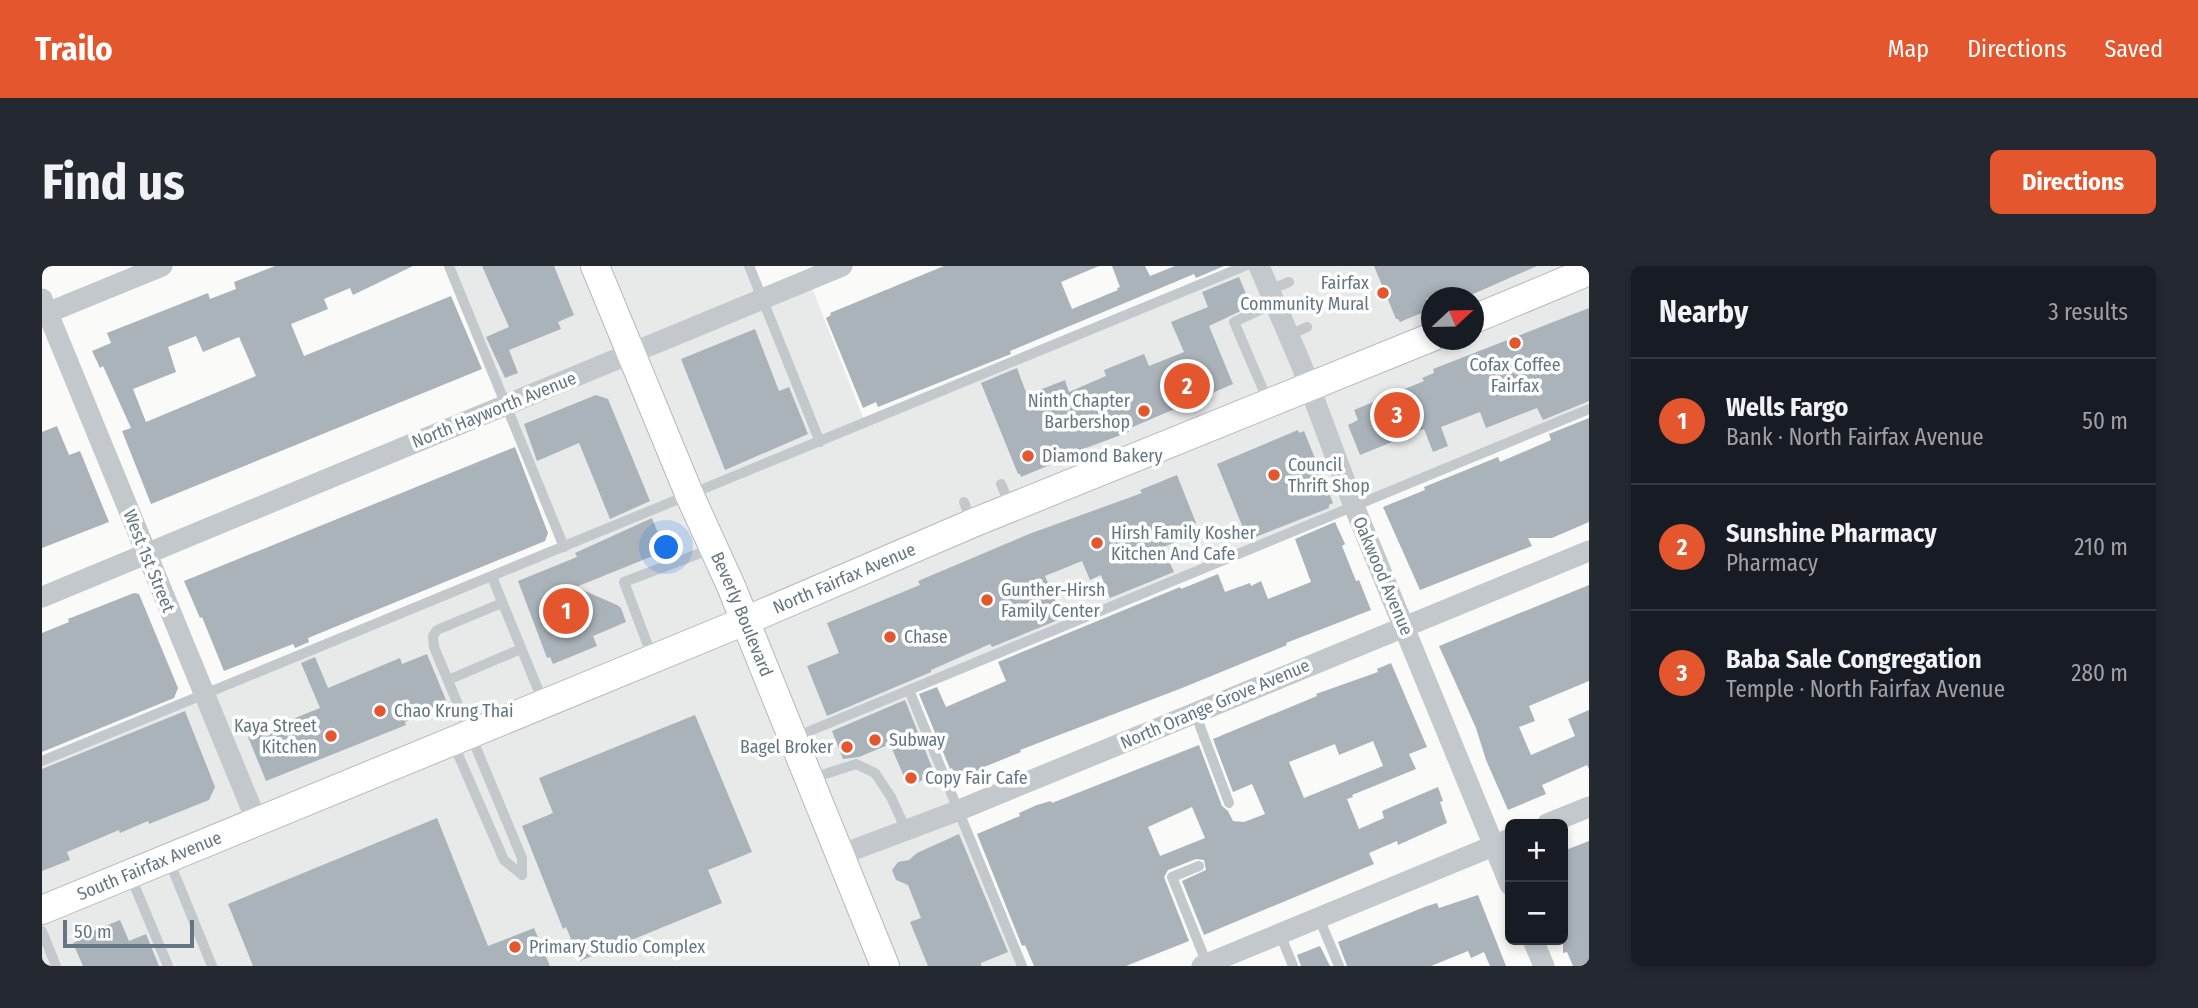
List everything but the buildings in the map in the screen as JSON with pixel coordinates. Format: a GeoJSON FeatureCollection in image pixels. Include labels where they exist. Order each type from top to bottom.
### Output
{"type":"FeatureCollection","features":[{"type":"Feature","properties":{"kind":"main road","name":"Beverly Boulevard"},"geometry":{"type":"LineString","coordinates":[[595,266],[745,621],[885,966]]}},
{"type":"Feature","properties":{"kind":"main road"},"geometry":{"type":"LineString","coordinates":[[1484,315],[1589,271]]}},
{"type":"Feature","properties":{"kind":"main road","name":"North Fairfax Avenue"},"geometry":{"type":"LineString","coordinates":[[257,822],[745,621],[1006,496],[1269,404],[1421,341]]}},
{"type":"Feature","properties":{"kind":"main road","name":"South Fairfax Avenue"},"geometry":{"type":"LineString","coordinates":[[42,910],[257,822]]}},
{"type":"Feature","properties":{"kind":"street"},"geometry":{"type":"LineString","coordinates":[[44,309],[162,266]]}},
{"type":"Feature","properties":{"kind":"street","name":"North Hayworth Avenue"},"geometry":{"type":"LineString","coordinates":[[42,597],[842,266]]}},
{"type":"Feature","properties":{"kind":"street","name":"Oakwood Avenue"},"geometry":{"type":"LineString","coordinates":[[1259,266],[1272,297],[1298,331],[1309,387],[1354,506],[1404,626],[1502,843],[1509,882]]}},
{"type":"Feature","properties":{"kind":"street","name":"West 1st Street"},"geometry":{"type":"LineString","coordinates":[[44,309],[257,822]]}},
{"type":"Feature","properties":{"kind":"street","name":"North Orange Grove Avenue"},"geometry":{"type":"LineString","coordinates":[[840,855],[957,811],[1589,551]]}},
{"type":"Feature","properties":{"kind":"street"},"geometry":{"type":"LineString","coordinates":[[1559,819],[1589,807]]}},
{"type":"Feature","properties":{"kind":"street"},"geometry":{"type":"LineString","coordinates":[[1204,965],[1502,843]]}},
{"type":"Feature","properties":{"kind":"street"},"geometry":{"type":"LineString","coordinates":[[1535,945],[1544,966]]}},
{"type":"Feature","properties":{"kind":"lane"},"geometry":{"type":"LineString","coordinates":[[449,266],[564,547]]}},
{"type":"Feature","properties":{"kind":"lane"},"geometry":{"type":"LineString","coordinates":[[749,266],[820,443]]}},
{"type":"Feature","properties":{"kind":"lane"},"geometry":{"type":"LineString","coordinates":[[42,761],[1245,266]]}},
{"type":"Feature","properties":{"kind":"lane"},"geometry":{"type":"LineString","coordinates":[[1269,404],[1234,322],[1272,297],[1289,282]]}},
{"type":"Feature","properties":{"kind":"lane"},"geometry":{"type":"LineString","coordinates":[[793,738],[1589,409]]}},
{"type":"Feature","properties":{"kind":"lane"},"geometry":{"type":"LineString","coordinates":[[653,659],[624,582],[714,548]]}},
{"type":"Feature","properties":{"kind":"lane"},"geometry":{"type":"LineString","coordinates":[[492,577],[544,704]]}},
{"type":"Feature","properties":{"kind":"lane"},"geometry":{"type":"LineString","coordinates":[[461,738],[522,858],[522,875],[504,860],[461,738],[448,680],[434,647],[433,636],[437,630],[502,603]]}},
{"type":"Feature","properties":{"kind":"lane"},"geometry":{"type":"LineString","coordinates":[[448,680],[521,649]]}},
{"type":"Feature","properties":{"kind":"lane"},"geometry":{"type":"LineString","coordinates":[[909,690],[1022,966]]}},
{"type":"Feature","properties":{"kind":"lane"},"geometry":{"type":"LineString","coordinates":[[1195,713],[1229,803]]}},
{"type":"Feature","properties":{"kind":"lane"},"geometry":{"type":"LineString","coordinates":[[810,779],[856,764],[875,773],[891,797],[906,831]]}},
{"type":"Feature","properties":{"kind":"lane"},"geometry":{"type":"LineString","coordinates":[[168,858],[212,966]]}},
{"type":"Feature","properties":{"kind":"lane"},"geometry":{"type":"LineString","coordinates":[[1199,866],[1172,877],[1204,965]]}},
{"type":"Feature","properties":{"kind":"lane"},"geometry":{"type":"LineString","coordinates":[[129,874],[168,966]]}},
{"type":"Feature","properties":{"kind":"lane"},"geometry":{"type":"LineString","coordinates":[[1319,918],[1339,966]]}},
{"type":"Feature","properties":{"kind":"lane"},"geometry":{"type":"LineString","coordinates":[[42,931],[56,966]]}},
{"type":"Feature","properties":{"kind":"lane"},"geometry":{"type":"LineString","coordinates":[[1280,934],[1293,966]]}},
{"type":"Feature","properties":{"kind":"shaded area"},"geometry":{"type":"Polygon","coordinates":[[[449,266],[755,266],[768,300],[810,283],[864,420],[1240,266],[1589,266],[1589,414],[908,688],[1022,966],[42,966],[42,757],[561,544],[449,266]]]}},
{"type":"Feature","properties":{"kind":"place","name":"Fairfax Community Mural"},"geometry":{"type":"Point","coordinates":[1383,293]}},
{"type":"Feature","properties":{"kind":"place","name":"Cofax Coffee Fairfax"},"geometry":{"type":"Point","coordinates":[1515,343]}},
{"type":"Feature","properties":{"kind":"place","name":"Sunshine Pharmacy"},"geometry":{"type":"Point","coordinates":[1187,386]}},
{"type":"Feature","properties":{"kind":"place","name":"Ninth Chapter Barbershop"},"geometry":{"type":"Point","coordinates":[1144,411]}},
{"type":"Feature","properties":{"kind":"place","name":"Baba Sale Congregation"},"geometry":{"type":"Point","coordinates":[1397,415]}},
{"type":"Feature","properties":{"kind":"place","name":"Diamond Bakery"},"geometry":{"type":"Point","coordinates":[1028,456]}},
{"type":"Feature","properties":{"kind":"place","name":"Council Thrift Shop"},"geometry":{"type":"Point","coordinates":[1274,475]}},
{"type":"Feature","properties":{"kind":"place","name":"Hirsh Family Kosher Kitchen And Cafe"},"geometry":{"type":"Point","coordinates":[1097,543]}},
{"type":"Feature","properties":{"kind":"place","name":"Gunther-Hirsh Family Center"},"geometry":{"type":"Point","coordinates":[987,600]}},
{"type":"Feature","properties":{"kind":"place","name":"Wells Fargo"},"geometry":{"type":"Point","coordinates":[566,611]}},
{"type":"Feature","properties":{"kind":"place","name":"Chase"},"geometry":{"type":"Point","coordinates":[890,637]}},
{"type":"Feature","properties":{"kind":"place","name":"Chao Krung Thai"},"geometry":{"type":"Point","coordinates":[380,711]}},
{"type":"Feature","properties":{"kind":"place","name":"Kaya Street Kitchen"},"geometry":{"type":"Point","coordinates":[331,736]}},
{"type":"Feature","properties":{"kind":"place","name":"Subway"},"geometry":{"type":"Point","coordinates":[875,740]}},
{"type":"Feature","properties":{"kind":"place","name":"Bagel Broker"},"geometry":{"type":"Point","coordinates":[847,747]}},
{"type":"Feature","properties":{"kind":"place","name":"Copy Fair Cafe"},"geometry":{"type":"Point","coordinates":[911,778]}},
{"type":"Feature","properties":{"kind":"place","name":"Primary Studio Complex"},"geometry":{"type":"Point","coordinates":[515,947]}}]}
